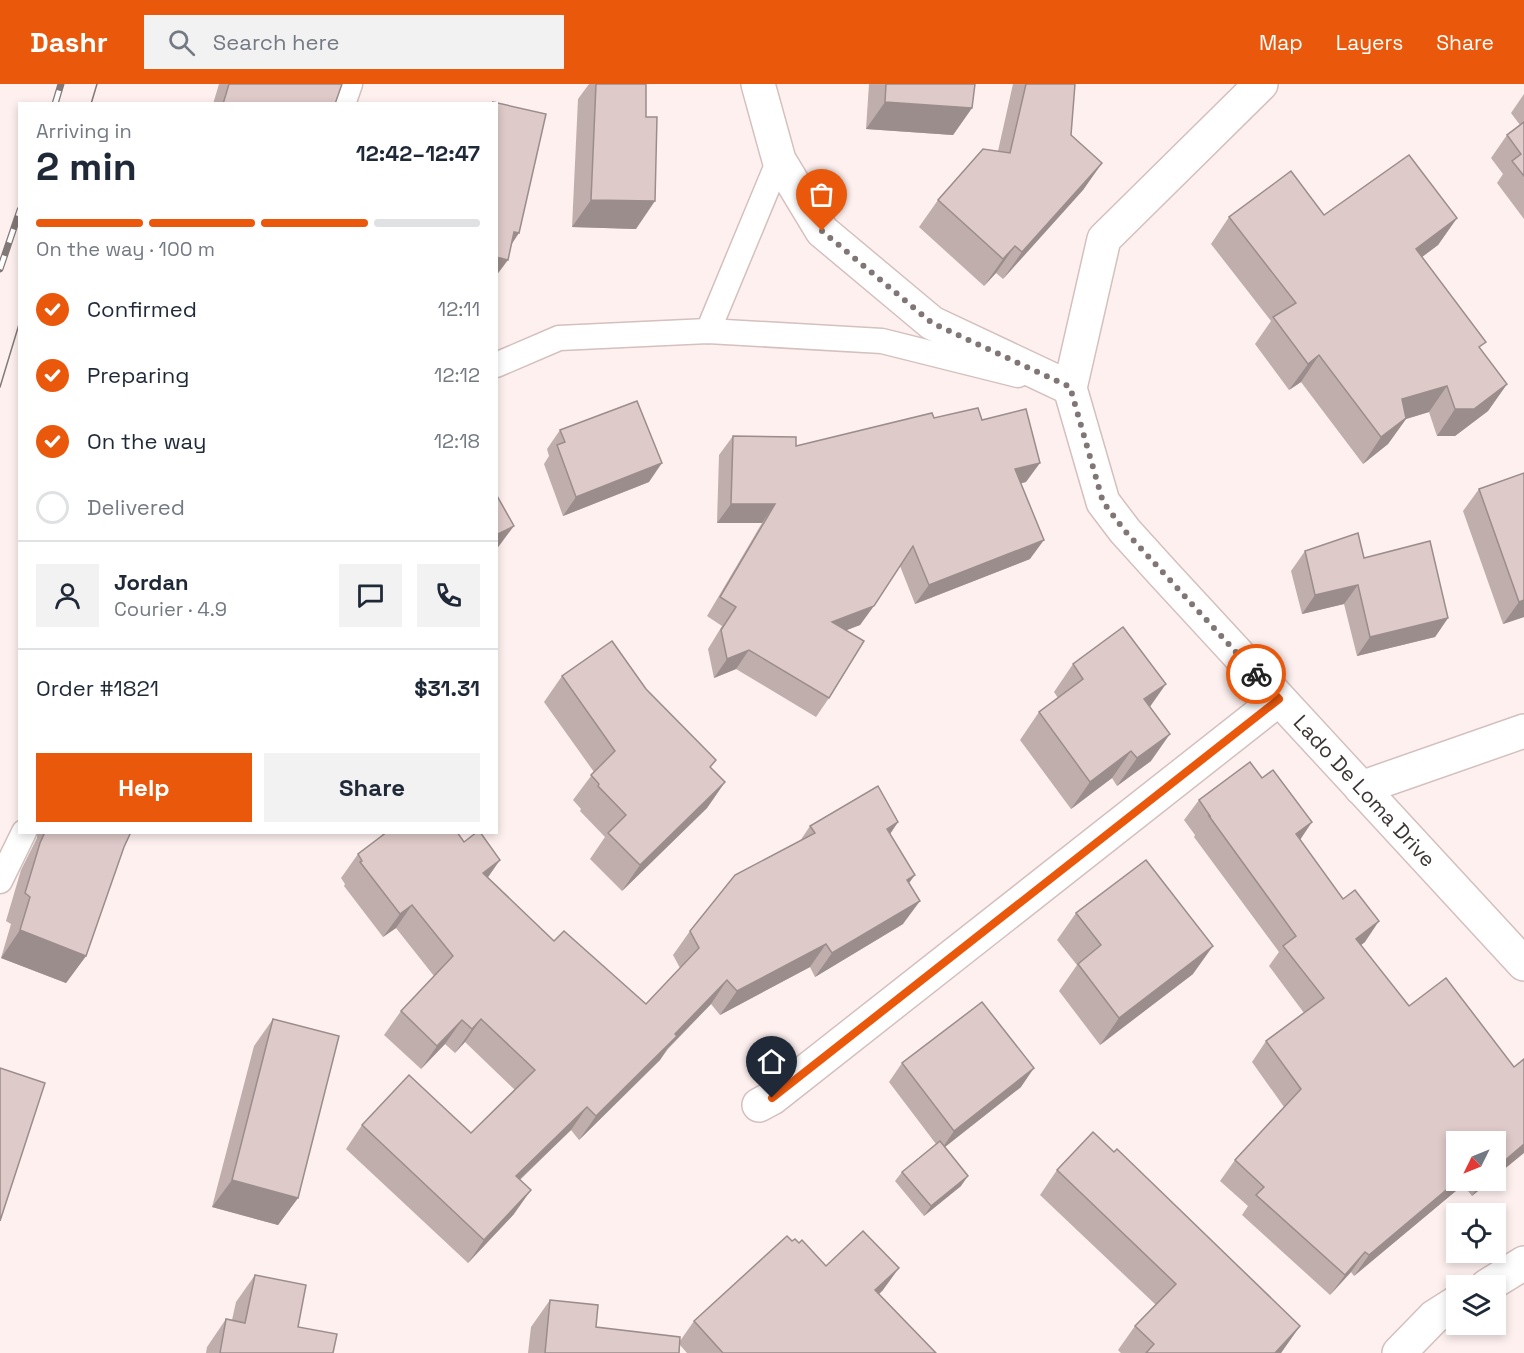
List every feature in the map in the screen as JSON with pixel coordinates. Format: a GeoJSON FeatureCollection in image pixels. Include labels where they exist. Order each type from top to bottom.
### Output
{"type":"FeatureCollection","features":[{"type":"Feature","properties":{"kind":"street"},"geometry":{"type":"LineString","coordinates":[[758,84],[779,160],[822,231],[932,323],[1070,387]]}},
{"type":"Feature","properties":{"kind":"street","name":"Lado De Loma Drive"},"geometry":{"type":"LineString","coordinates":[[1261,84],[1104,239],[1070,387],[1103,502],[1125,531],[1524,964]]}},
{"type":"Feature","properties":{"kind":"street"},"geometry":{"type":"LineString","coordinates":[[759,1105],[782,1090],[1279,699]]}},
{"type":"Feature","properties":{"kind":"street"},"geometry":{"type":"LineString","coordinates":[[1361,788],[1524,730]]}},
{"type":"Feature","properties":{"kind":"street"},"geometry":{"type":"LineString","coordinates":[[1504,1275],[1524,1263]]}},
{"type":"Feature","properties":{"kind":"street"},"geometry":{"type":"LineString","coordinates":[[1400,1353],[1434,1317],[1446,1310]]}},
{"type":"Feature","properties":{"kind":"lane"},"geometry":{"type":"LineString","coordinates":[[344,102],[350,84]]}},
{"type":"Feature","properties":{"kind":"lane"},"geometry":{"type":"LineString","coordinates":[[708,331],[779,160]]}},
{"type":"Feature","properties":{"kind":"lane"},"geometry":{"type":"LineString","coordinates":[[498,365],[559,339],[708,331],[882,341],[1070,387]]}},
{"type":"Feature","properties":{"kind":"lane"},"geometry":{"type":"LineString","coordinates":[[0,881],[23,834]]}},
{"type":"Feature","properties":{"kind":"building"},"geometry":{"type":"Polygon","coordinates":[[[229,84],[342,84],[336,102],[224,102],[229,84]]]}},
{"type":"Feature","properties":{"kind":"building"},"geometry":{"type":"Polygon","coordinates":[[[596,84],[646,84],[646,117],[657,117],[655,201],[591,200],[596,84]]]}},
{"type":"Feature","properties":{"kind":"building"},"geometry":{"type":"Polygon","coordinates":[[[886,84],[975,84],[972,108],[885,102],[886,84]]]}},
{"type":"Feature","properties":{"kind":"building"},"geometry":{"type":"Polygon","coordinates":[[[1026,84],[1075,84],[1071,135],[1102,163],[1022,252],[1015,246],[1003,259],[938,200],[983,149],[1010,153],[1026,84]]]}},
{"type":"Feature","properties":{"kind":"building"},"geometry":{"type":"Polygon","coordinates":[[[498,103],[546,114],[519,233],[514,232],[508,260],[498,258],[498,103]]]}},
{"type":"Feature","properties":{"kind":"building"},"geometry":{"type":"Polygon","coordinates":[[[1524,122],[1524,176],[1512,161],[1521,154],[1507,135],[1524,122]]]}},
{"type":"Feature","properties":{"kind":"building"},"geometry":{"type":"Polygon","coordinates":[[[1409,155],[1457,218],[1416,249],[1486,342],[1479,347],[1507,384],[1474,409],[1455,409],[1447,386],[1402,399],[1406,418],[1381,437],[1319,355],[1308,364],[1273,317],[1296,303],[1229,217],[1291,171],[1324,215],[1409,155]]]}},
{"type":"Feature","properties":{"kind":"building"},"geometry":{"type":"Polygon","coordinates":[[[637,401],[662,463],[576,497],[557,445],[565,442],[560,430],[637,401]]]}},
{"type":"Feature","properties":{"kind":"building"},"geometry":{"type":"Polygon","coordinates":[[[978,408],[982,420],[1026,409],[1040,463],[1015,469],[1044,540],[929,585],[913,546],[874,606],[832,622],[864,641],[829,698],[749,650],[727,659],[721,630],[736,607],[720,597],[775,504],[731,504],[733,436],[796,437],[796,446],[932,413],[934,418],[978,408]]]}},
{"type":"Feature","properties":{"kind":"building"},"geometry":{"type":"Polygon","coordinates":[[[1524,473],[1524,600],[1519,602],[1479,489],[1524,473]]]}},
{"type":"Feature","properties":{"kind":"building"},"geometry":{"type":"Polygon","coordinates":[[[498,498],[514,526],[498,534],[498,498]]]}},
{"type":"Feature","properties":{"kind":"building"},"geometry":{"type":"Polygon","coordinates":[[[1358,533],[1364,558],[1430,541],[1448,618],[1370,637],[1358,585],[1315,595],[1305,551],[1358,533]]]}},
{"type":"Feature","properties":{"kind":"building"},"geometry":{"type":"Polygon","coordinates":[[[1123,627],[1166,684],[1144,699],[1170,734],[1137,758],[1131,751],[1090,782],[1039,712],[1083,679],[1073,664],[1123,627]]]}},
{"type":"Feature","properties":{"kind":"building"},"geometry":{"type":"Polygon","coordinates":[[[612,641],[646,689],[716,760],[710,767],[725,782],[640,865],[608,833],[626,815],[598,786],[599,784],[591,775],[615,751],[562,676],[612,641]]]}},
{"type":"Feature","properties":{"kind":"building"},"geometry":{"type":"Polygon","coordinates":[[[1250,762],[1262,778],[1273,770],[1312,822],[1296,834],[1343,899],[1355,890],[1379,921],[1356,939],[1409,1006],[1446,978],[1514,1067],[1524,1059],[1524,1144],[1506,1159],[1506,1131],[1446,1131],[1446,1190],[1369,1255],[1365,1252],[1345,1275],[1256,1195],[1264,1187],[1235,1160],[1301,1089],[1266,1041],[1324,998],[1283,946],[1296,936],[1199,800],[1250,762]]]}},
{"type":"Feature","properties":{"kind":"building"},"geometry":{"type":"Polygon","coordinates":[[[878,786],[898,822],[887,829],[915,875],[907,880],[920,901],[832,953],[826,944],[737,991],[727,980],[675,1034],[677,1036],[596,1116],[587,1107],[516,1176],[531,1190],[484,1240],[362,1125],[409,1075],[471,1133],[535,1070],[481,1019],[472,1029],[462,1020],[437,1046],[401,1011],[453,956],[412,905],[400,914],[360,862],[362,861],[358,854],[384,834],[458,834],[464,842],[474,834],[481,834],[500,860],[483,873],[554,941],[564,931],[646,1004],[699,948],[690,931],[735,875],[815,833],[810,826],[878,786]]]}},
{"type":"Feature","properties":{"kind":"building"},"geometry":{"type":"Polygon","coordinates":[[[44,834],[130,834],[86,956],[20,930],[30,897],[25,893],[44,834]]]}},
{"type":"Feature","properties":{"kind":"building"},"geometry":{"type":"Polygon","coordinates":[[[1146,860],[1213,946],[1119,1018],[1078,964],[1101,945],[1076,913],[1146,860]]]}},
{"type":"Feature","properties":{"kind":"building"},"geometry":{"type":"Polygon","coordinates":[[[982,1002],[1034,1068],[954,1131],[902,1063],[982,1002]]]}},
{"type":"Feature","properties":{"kind":"building"},"geometry":{"type":"Polygon","coordinates":[[[273,1019],[339,1036],[298,1198],[232,1180],[273,1019]]]}},
{"type":"Feature","properties":{"kind":"building"},"geometry":{"type":"Polygon","coordinates":[[[0,1068],[45,1083],[0,1221],[0,1068]]]}},
{"type":"Feature","properties":{"kind":"building"},"geometry":{"type":"Polygon","coordinates":[[[1093,1132],[1114,1152],[1117,1149],[1300,1326],[1275,1353],[1146,1353],[1154,1344],[1135,1326],[1176,1284],[1057,1170],[1093,1132]]]}},
{"type":"Feature","properties":{"kind":"building"},"geometry":{"type":"Polygon","coordinates":[[[940,1141],[968,1176],[931,1206],[902,1172],[940,1141]]]}},
{"type":"Feature","properties":{"kind":"building"},"geometry":{"type":"Polygon","coordinates":[[[863,1231],[899,1268],[875,1290],[936,1353],[723,1353],[694,1321],[787,1236],[799,1243],[802,1240],[826,1266],[863,1231]]]}},
{"type":"Feature","properties":{"kind":"building"},"geometry":{"type":"Polygon","coordinates":[[[255,1275],[306,1285],[298,1327],[337,1334],[333,1353],[220,1353],[226,1319],[245,1323],[255,1275]]]}},
{"type":"Feature","properties":{"kind":"building"},"geometry":{"type":"Polygon","coordinates":[[[550,1300],[598,1305],[596,1327],[680,1337],[679,1353],[545,1353],[550,1300]]]}},
{"type":"Feature","properties":{"kind":"tram line"},"geometry":{"type":"LineString","coordinates":[[92,102],[97,84]]}},
{"type":"Feature","properties":{"kind":"tram line"},"geometry":{"type":"LineString","coordinates":[[0,387],[18,328]]}},
{"type":"Feature","properties":{"kind":"railway"},"geometry":{"type":"LineString","coordinates":[[56,102],[61,84]]}},
{"type":"Feature","properties":{"kind":"railway"},"geometry":{"type":"LineString","coordinates":[[0,269],[18,216]]}},
{"type":"Feature","properties":{"kind":"way so far"},"geometry":{"type":"LineString","coordinates":[[822,231],[932,323],[1070,387],[1103,502],[1125,531],[1256,674]]}},
{"type":"Feature","properties":{"kind":"route"},"geometry":{"type":"LineString","coordinates":[[772,1098],[1279,699],[1256,674]]}}]}
